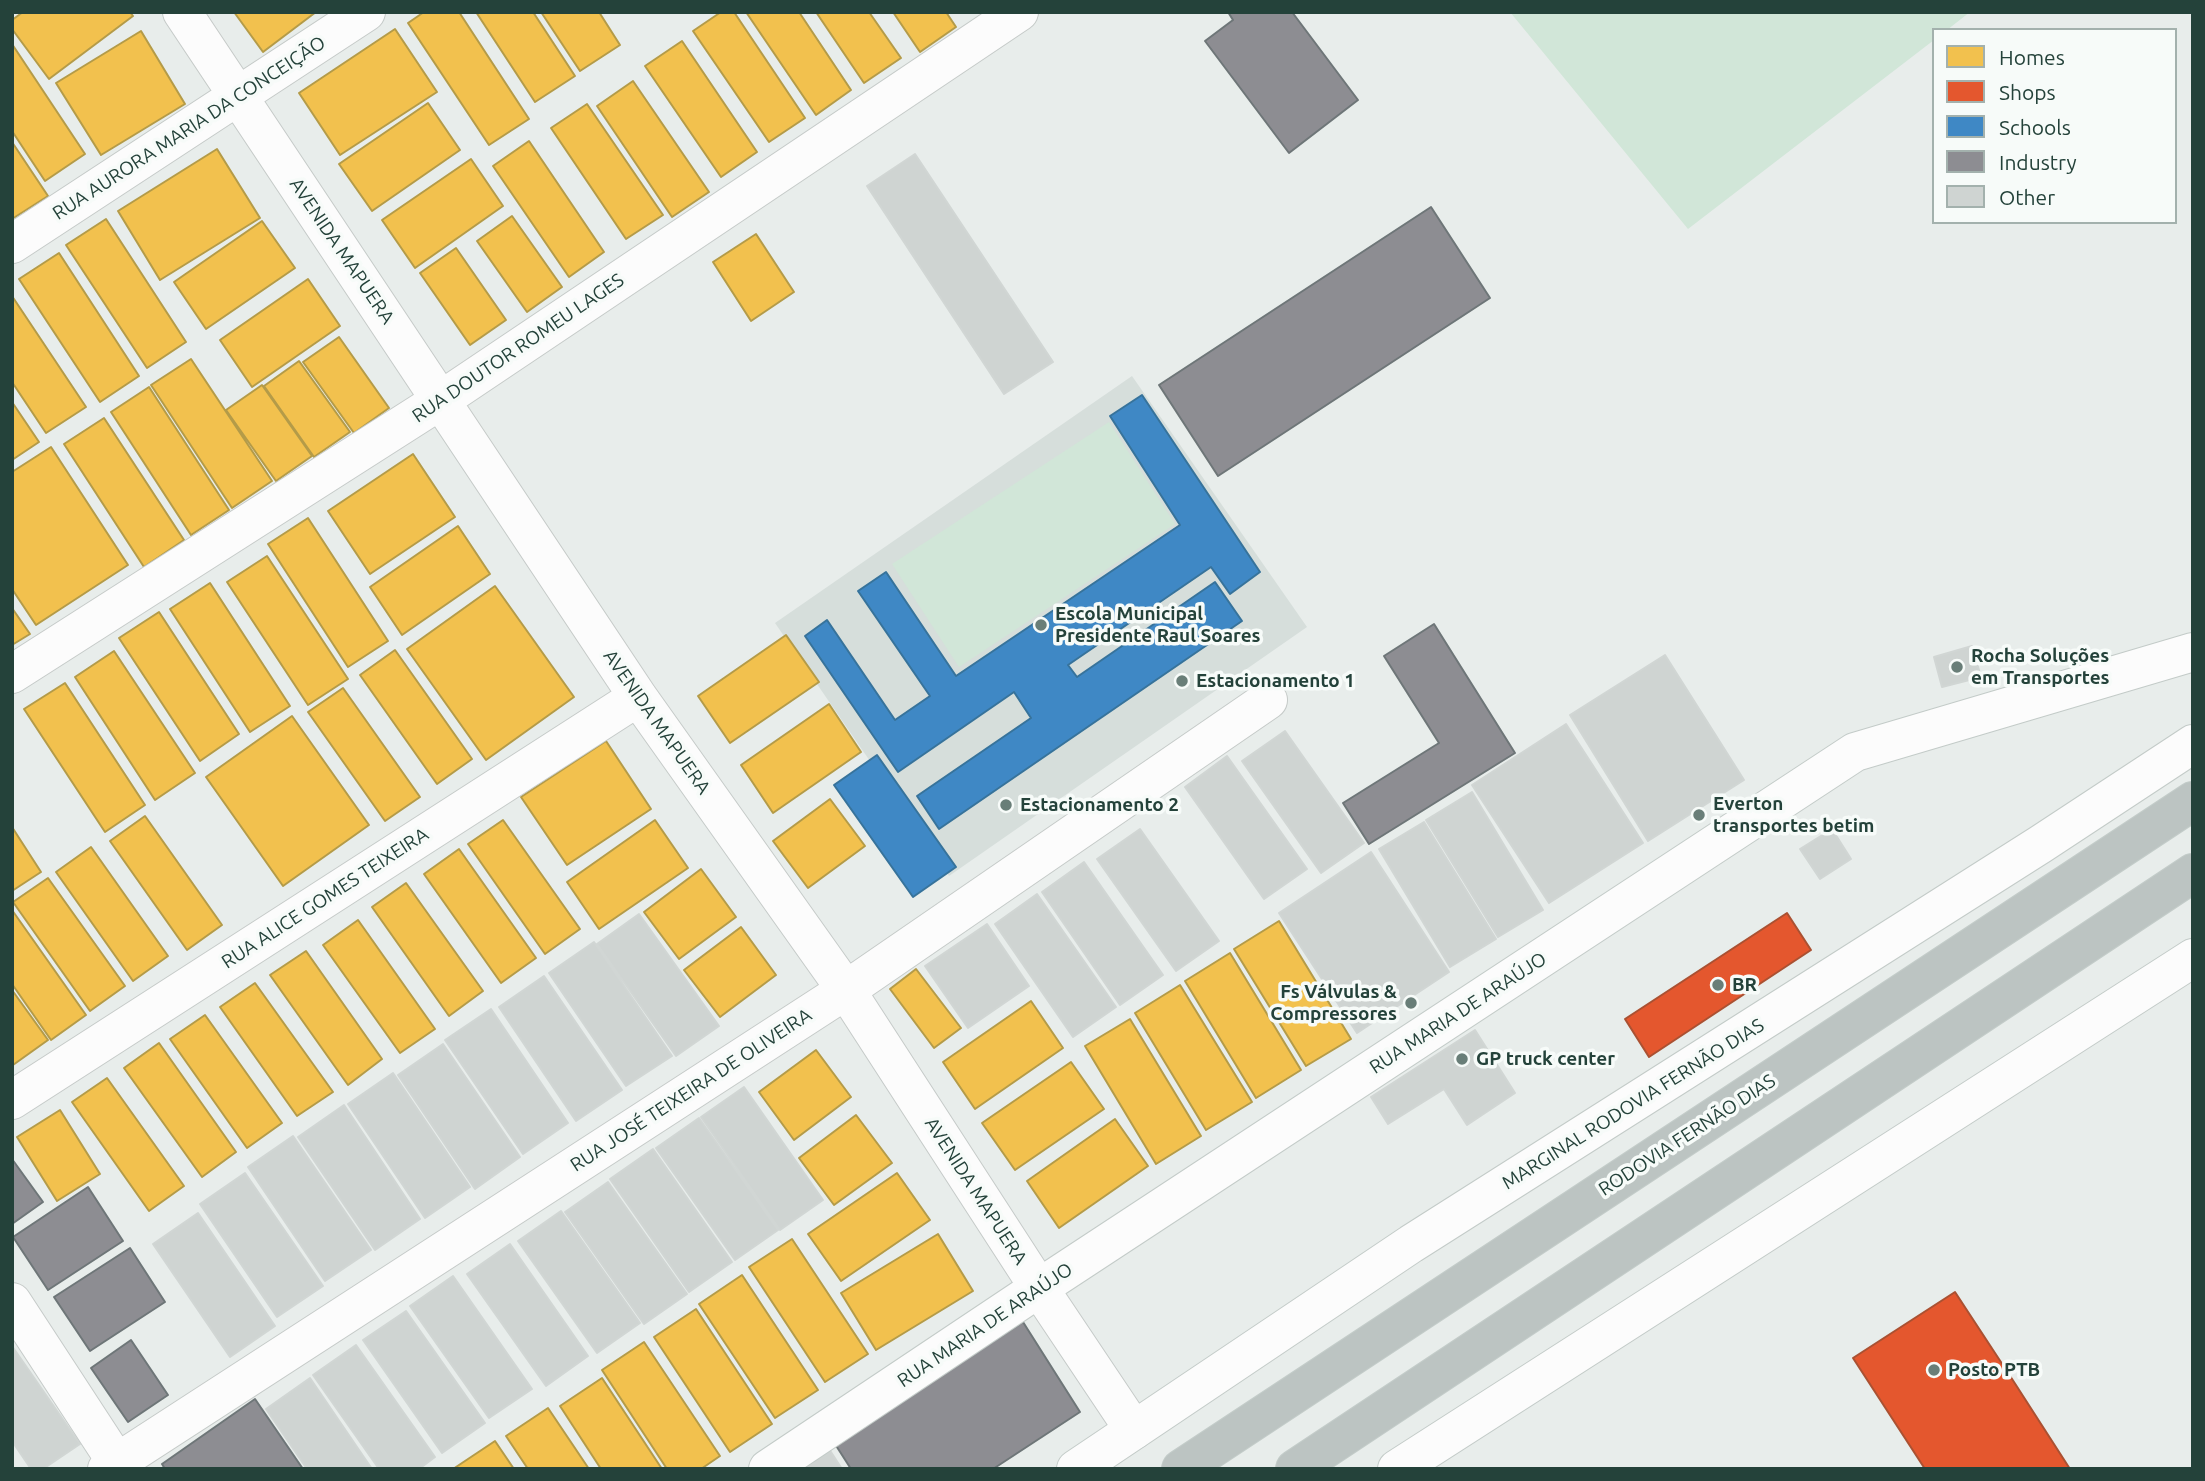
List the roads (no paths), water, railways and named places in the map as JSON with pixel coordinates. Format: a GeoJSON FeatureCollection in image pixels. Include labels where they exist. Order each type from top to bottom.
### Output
{"type":"FeatureCollection","features":[{"type":"Feature","properties":{"kind":"highway","name":"RODOVIA FERNÃO DIAS"},"geometry":{"type":"LineString","coordinates":[[1181,1469],[2193,801]]}},
{"type":"Feature","properties":{"kind":"highway"},"geometry":{"type":"LineString","coordinates":[[1295,1469],[2192,873]]}},
{"type":"Feature","properties":{"kind":"street","name":"AVENIDA MAPUERA"},"geometry":{"type":"LineString","coordinates":[[182,12],[638,697],[846,990],[1039,1288],[1135,1430]]}},
{"type":"Feature","properties":{"kind":"street","name":"RUA AURORA MARIA DA CONCEIÇÃO"},"geometry":{"type":"LineString","coordinates":[[12,244],[366,12]]}},
{"type":"Feature","properties":{"kind":"street","name":"RUA DOUTOR ROMEU LAGES"},"geometry":{"type":"LineString","coordinates":[[12,674],[441,400],[1018,12]]}},
{"type":"Feature","properties":{"kind":"street","name":"RUA MARIA DE ARAÚJO"},"geometry":{"type":"LineString","coordinates":[[768,1469],[1855,752],[2193,652]]}},
{"type":"Feature","properties":{"kind":"street","name":"RUA ALICE GOMES TEIXEIRA"},"geometry":{"type":"LineString","coordinates":[[12,1100],[638,697]]}},
{"type":"Feature","properties":{"kind":"street","name":"RUA JOSÉ TEIXEIRA DE OLIVEIRA"},"geometry":{"type":"LineString","coordinates":[[115,1467],[846,990],[1268,700]]}},
{"type":"Feature","properties":{"kind":"street","name":"MARGINAL RODOVIA FERNÃO DIAS"},"geometry":{"type":"LineString","coordinates":[[1076,1469],[1412,1244],[2041,845],[2193,744]]}},
{"type":"Feature","properties":{"kind":"street"},"geometry":{"type":"LineString","coordinates":[[1397,1469],[2193,958]]}},
{"type":"Feature","properties":{"kind":"street"},"geometry":{"type":"LineString","coordinates":[[12,1302],[115,1467]]}},
{"type":"Feature","properties":{"kind":"place","name":"Escola Municipal Presidente Raul Soares"},"geometry":{"type":"Point","coordinates":[1041,625]}},
{"type":"Feature","properties":{"kind":"place","name":"Rocha Soluções em Transportes"},"geometry":{"type":"Point","coordinates":[1957,667]}},
{"type":"Feature","properties":{"kind":"place","name":"Estacionamento 1"},"geometry":{"type":"Point","coordinates":[1182,681]}},
{"type":"Feature","properties":{"kind":"place","name":"Estacionamento 2"},"geometry":{"type":"Point","coordinates":[1006,805]}},
{"type":"Feature","properties":{"kind":"place","name":"Everton transportes betim"},"geometry":{"type":"Point","coordinates":[1699,815]}},
{"type":"Feature","properties":{"kind":"place","name":"BR"},"geometry":{"type":"Point","coordinates":[1718,985]}},
{"type":"Feature","properties":{"kind":"place","name":"Fs Válvulas & Compressores"},"geometry":{"type":"Point","coordinates":[1411,1003]}},
{"type":"Feature","properties":{"kind":"place","name":"GP truck center"},"geometry":{"type":"Point","coordinates":[1462,1059]}},
{"type":"Feature","properties":{"kind":"place","name":"Posto PTB"},"geometry":{"type":"Point","coordinates":[1934,1370]}}]}
